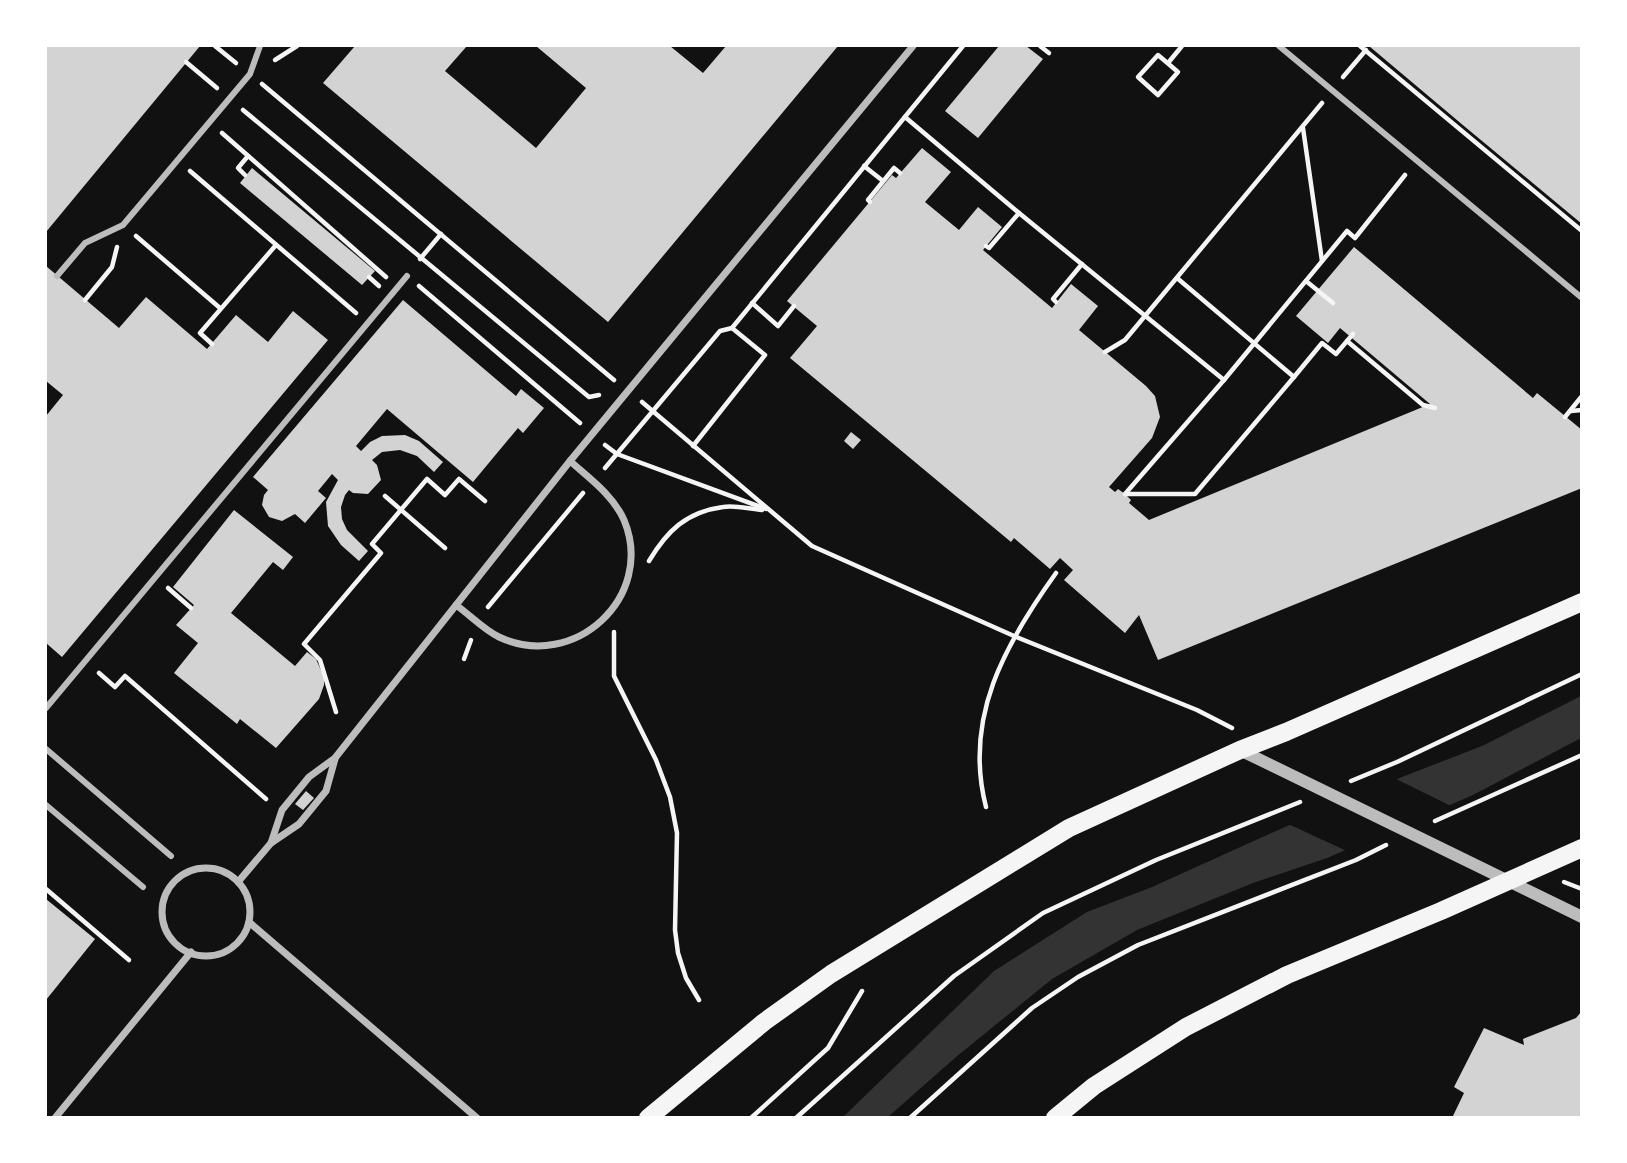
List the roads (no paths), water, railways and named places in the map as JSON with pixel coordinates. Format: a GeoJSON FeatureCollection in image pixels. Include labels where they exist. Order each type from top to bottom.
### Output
{"type":"FeatureCollection","features":[{"type":"Feature","properties":{"kind":"main road"},"geometry":{"type":"LineString","coordinates":[[648,1118],[764,1022],[852,961],[1069,828],[1240,750],[1581,602]]}},
{"type":"Feature","properties":{"kind":"main road"},"geometry":{"type":"LineString","coordinates":[[1055,1118],[1094,1086],[1186,1027],[1287,975],[1441,911],[1581,848]]}},
{"type":"Feature","properties":{"kind":"street"},"geometry":{"type":"LineString","coordinates":[[57,276],[85,243],[122,225],[250,74],[260,46]]}},
{"type":"Feature","properties":{"kind":"street"},"geometry":{"type":"LineString","coordinates":[[271,843],[282,810],[309,777],[335,758],[592,433],[913,46]]}},
{"type":"Feature","properties":{"kind":"street"},"geometry":{"type":"LineString","coordinates":[[1279,46],[1581,298]]}},
{"type":"Feature","properties":{"kind":"street"},"geometry":{"type":"LineString","coordinates":[[46,708],[407,276]]}},
{"type":"Feature","properties":{"kind":"street"},"geometry":{"type":"LineString","coordinates":[[456,604],[499,637],[529,645],[554,644],[578,638],[600,624],[611,611],[621,597],[629,574],[630,541],[624,519],[612,500],[570,461]]}},
{"type":"Feature","properties":{"kind":"street"},"geometry":{"type":"LineString","coordinates":[[46,749],[171,856]]}},
{"type":"Feature","properties":{"kind":"street"},"geometry":{"type":"LineString","coordinates":[[1240,750],[1581,917]]}},
{"type":"Feature","properties":{"kind":"street"},"geometry":{"type":"LineString","coordinates":[[238,882],[271,843],[299,824],[326,791],[335,758]]}},
{"type":"Feature","properties":{"kind":"street"},"geometry":{"type":"LineString","coordinates":[[46,805],[143,887]]}},
{"type":"Feature","properties":{"kind":"street"},"geometry":{"type":"LineString","coordinates":[[195,869],[223,871],[238,882],[248,898],[249,922],[244,935],[223,953],[210,956],[191,952],[172,940],[165,927],[165,897],[173,883],[183,874],[195,869]]}},
{"type":"Feature","properties":{"kind":"street"},"geometry":{"type":"LineString","coordinates":[[249,922],[477,1118]]}},
{"type":"Feature","properties":{"kind":"street"},"geometry":{"type":"LineString","coordinates":[[55,1118],[191,952]]}}]}
